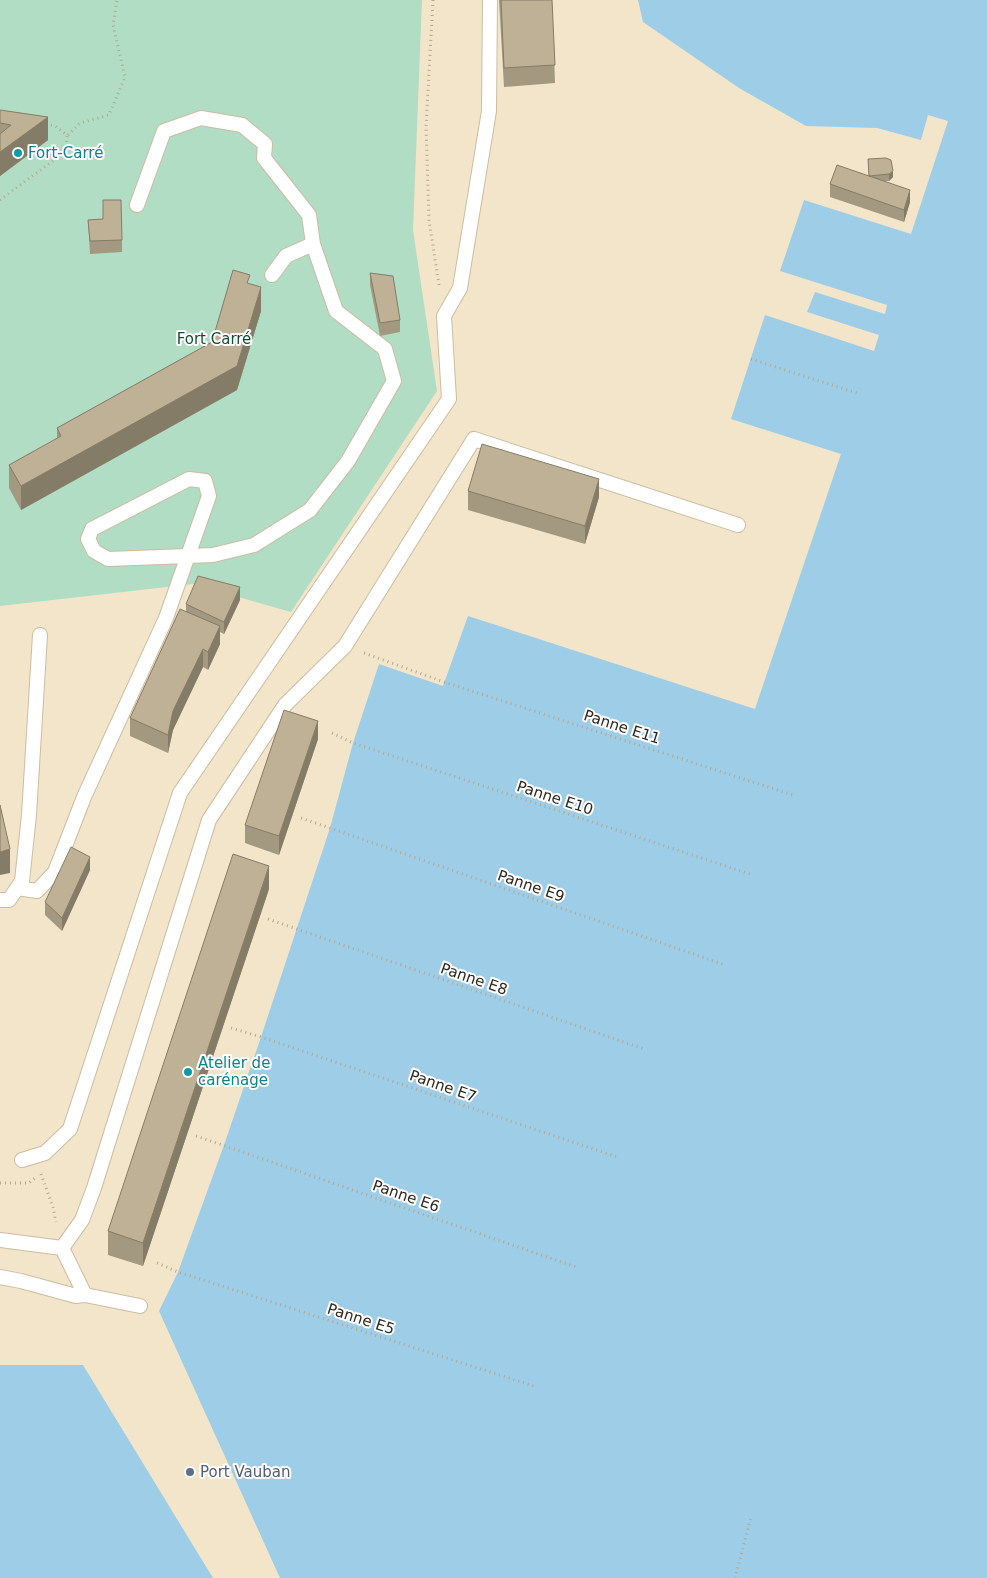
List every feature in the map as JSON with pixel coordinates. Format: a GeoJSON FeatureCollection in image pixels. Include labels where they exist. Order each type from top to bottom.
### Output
{"type":"FeatureCollection","features":[{"type":"Feature","properties":{"kind":"lane"},"geometry":{"type":"LineString","coordinates":[[22,1160],[45,1153],[70,1129],[180,793],[449,399],[444,316],[460,288],[489,111],[490,0]]}},
{"type":"Feature","properties":{"kind":"lane"},"geometry":{"type":"LineString","coordinates":[[17,888],[37,891],[55,872],[84,797],[166,618],[189,556],[209,496],[205,481],[189,479],[92,529],[88,539],[94,551],[108,559],[189,556],[213,555],[254,545],[310,510],[348,461],[394,381],[385,349],[336,311],[313,244],[309,215],[264,158],[265,144],[242,126],[201,118],[164,131],[137,205]]}},
{"type":"Feature","properties":{"kind":"lane"},"geometry":{"type":"LineString","coordinates":[[272,275],[286,256],[313,244]]}},
{"type":"Feature","properties":{"kind":"lane"},"geometry":{"type":"LineString","coordinates":[[62,1248],[82,1220],[94,1188],[209,820],[284,705],[345,646],[474,439],[738,525]]}},
{"type":"Feature","properties":{"kind":"lane"},"geometry":{"type":"LineString","coordinates":[[0,900],[9,900],[22,882],[29,815],[40,635]]}},
{"type":"Feature","properties":{"kind":"lane"},"geometry":{"type":"LineString","coordinates":[[0,1240],[62,1248]]}},
{"type":"Feature","properties":{"kind":"lane"},"geometry":{"type":"LineString","coordinates":[[62,1248],[81,1296]]}},
{"type":"Feature","properties":{"kind":"lane"},"geometry":{"type":"LineString","coordinates":[[0,1278],[21,1281],[81,1296],[140,1306]]}},
{"type":"Feature","properties":{"kind":"path"},"geometry":{"type":"LineString","coordinates":[[0,200],[54,160],[66,147],[67,135],[80,123],[109,115],[125,77],[113,25],[117,0]]}},
{"type":"Feature","properties":{"kind":"path"},"geometry":{"type":"LineString","coordinates":[[433,0],[426,127],[429,220],[444,316]]}},
{"type":"Feature","properties":{"kind":"path"},"geometry":{"type":"LineString","coordinates":[[36,122],[55,126],[67,135]]}},
{"type":"Feature","properties":{"kind":"path"},"geometry":{"type":"LineString","coordinates":[[750,359],[860,394]]}},
{"type":"Feature","properties":{"kind":"path","name":"Panne E11"},"geometry":{"type":"LineString","coordinates":[[345,646],[444,682],[793,795]]}},
{"type":"Feature","properties":{"kind":"path","name":"Panne E10"},"geometry":{"type":"LineString","coordinates":[[332,732],[353,744],[750,874]]}},
{"type":"Feature","properties":{"kind":"path","name":"Panne E9"},"geometry":{"type":"LineString","coordinates":[[301,818],[726,965]]}},
{"type":"Feature","properties":{"kind":"path","name":"Panne E8"},"geometry":{"type":"LineString","coordinates":[[268,919],[644,1049]]}},
{"type":"Feature","properties":{"kind":"path","name":"Panne E7"},"geometry":{"type":"LineString","coordinates":[[231,1028],[617,1157]]}},
{"type":"Feature","properties":{"kind":"path","name":"Panne E6"},"geometry":{"type":"LineString","coordinates":[[196,1136],[579,1268]]}},
{"type":"Feature","properties":{"kind":"path"},"geometry":{"type":"LineString","coordinates":[[40,1173],[53,1207]]}},
{"type":"Feature","properties":{"kind":"path","name":"Panne E5"},"geometry":{"type":"LineString","coordinates":[[157,1263],[178,1272],[537,1387]]}},
{"type":"Feature","properties":{"kind":"path"},"geometry":{"type":"LineString","coordinates":[[734,1578],[751,1517]]}},
{"type":"Feature","properties":{"kind":"green space","name":"Fort Carré"},"geometry":{"type":"Polygon","coordinates":[[[0,0],[422,0],[413,230],[437,391],[291,612],[193,584],[0,606],[0,0]]]}},
{"type":"Feature","properties":{"kind":"water","name":"Port Vauban"},"geometry":{"type":"Polygon","coordinates":[[[638,0],[987,0],[987,1578],[280,1578],[159,1311],[178,1272],[261,1037],[330,828],[353,743],[379,664],[443,686],[468,616],[755,709],[841,454],[731,419],[765,315],[874,351],[879,335],[807,312],[815,292],[885,314],[887,305],[780,271],[804,200],[911,234],[948,121],[928,115],[921,140],[877,128],[806,126],[739,88],[643,22],[638,0]]]}},
{"type":"Feature","properties":{"kind":"water","name":"Port Vauban"},"geometry":{"type":"Polygon","coordinates":[[[0,1365],[83,1365],[213,1578],[0,1578],[0,1365]]]}},
{"type":"Feature","properties":{"kind":"building"},"geometry":{"type":"Polygon","coordinates":[[[501,0],[552,0],[555,65],[504,68],[501,0]]]}},
{"type":"Feature","properties":{"kind":"building"},"geometry":{"type":"Polygon","coordinates":[[[0,110],[48,117],[0,152],[0,134],[11,125],[0,123],[0,110]]]}},
{"type":"Feature","properties":{"kind":"building"},"geometry":{"type":"Polygon","coordinates":[[[886,158],[891,160],[893,171],[889,174],[869,176],[868,159],[886,158]]]}},
{"type":"Feature","properties":{"kind":"building"},"geometry":{"type":"Polygon","coordinates":[[[837,165],[910,190],[904,210],[830,184],[837,165]]]}},
{"type":"Feature","properties":{"kind":"building"},"geometry":{"type":"Polygon","coordinates":[[[103,200],[121,200],[122,240],[90,241],[88,220],[103,219],[103,200]]]}},
{"type":"Feature","properties":{"kind":"building"},"geometry":{"type":"Polygon","coordinates":[[[233,270],[250,275],[247,283],[261,287],[237,366],[21,486],[9,465],[61,436],[57,428],[212,342],[233,270]]]}},
{"type":"Feature","properties":{"kind":"building"},"geometry":{"type":"Polygon","coordinates":[[[370,273],[393,276],[400,320],[380,323],[370,273]]]}},
{"type":"Feature","properties":{"kind":"building"},"geometry":{"type":"Polygon","coordinates":[[[482,444],[599,479],[585,526],[468,491],[482,444]]]}},
{"type":"Feature","properties":{"kind":"building"},"geometry":{"type":"Polygon","coordinates":[[[198,576],[240,587],[224,622],[186,604],[198,576]]]}},
{"type":"Feature","properties":{"kind":"building"},"geometry":{"type":"Polygon","coordinates":[[[180,609],[220,626],[208,652],[203,649],[173,711],[168,735],[130,718],[180,609]]]}},
{"type":"Feature","properties":{"kind":"building"},"geometry":{"type":"Polygon","coordinates":[[[284,710],[318,721],[279,836],[245,825],[284,710]]]}},
{"type":"Feature","properties":{"kind":"building"},"geometry":{"type":"Polygon","coordinates":[[[0,805],[10,849],[0,852],[0,805]]]}},
{"type":"Feature","properties":{"kind":"building"},"geometry":{"type":"Polygon","coordinates":[[[71,847],[90,857],[62,918],[45,902],[71,847]]]}},
{"type":"Feature","properties":{"kind":"building","name":"Atelier de carénage"},"geometry":{"type":"Polygon","coordinates":[[[233,854],[269,866],[143,1243],[108,1231],[233,854]]]}},
{"type":"Feature","properties":{"kind":"place","name":"Fort-Carré"},"geometry":{"type":"Point","coordinates":[18,153]}},
{"type":"Feature","properties":{"kind":"place","name":"Atelier de carénage"},"geometry":{"type":"Point","coordinates":[188,1072]}},
{"type":"Feature","properties":{"kind":"place","name":"Port Vauban"},"geometry":{"type":"Point","coordinates":[190,1472]}}]}
